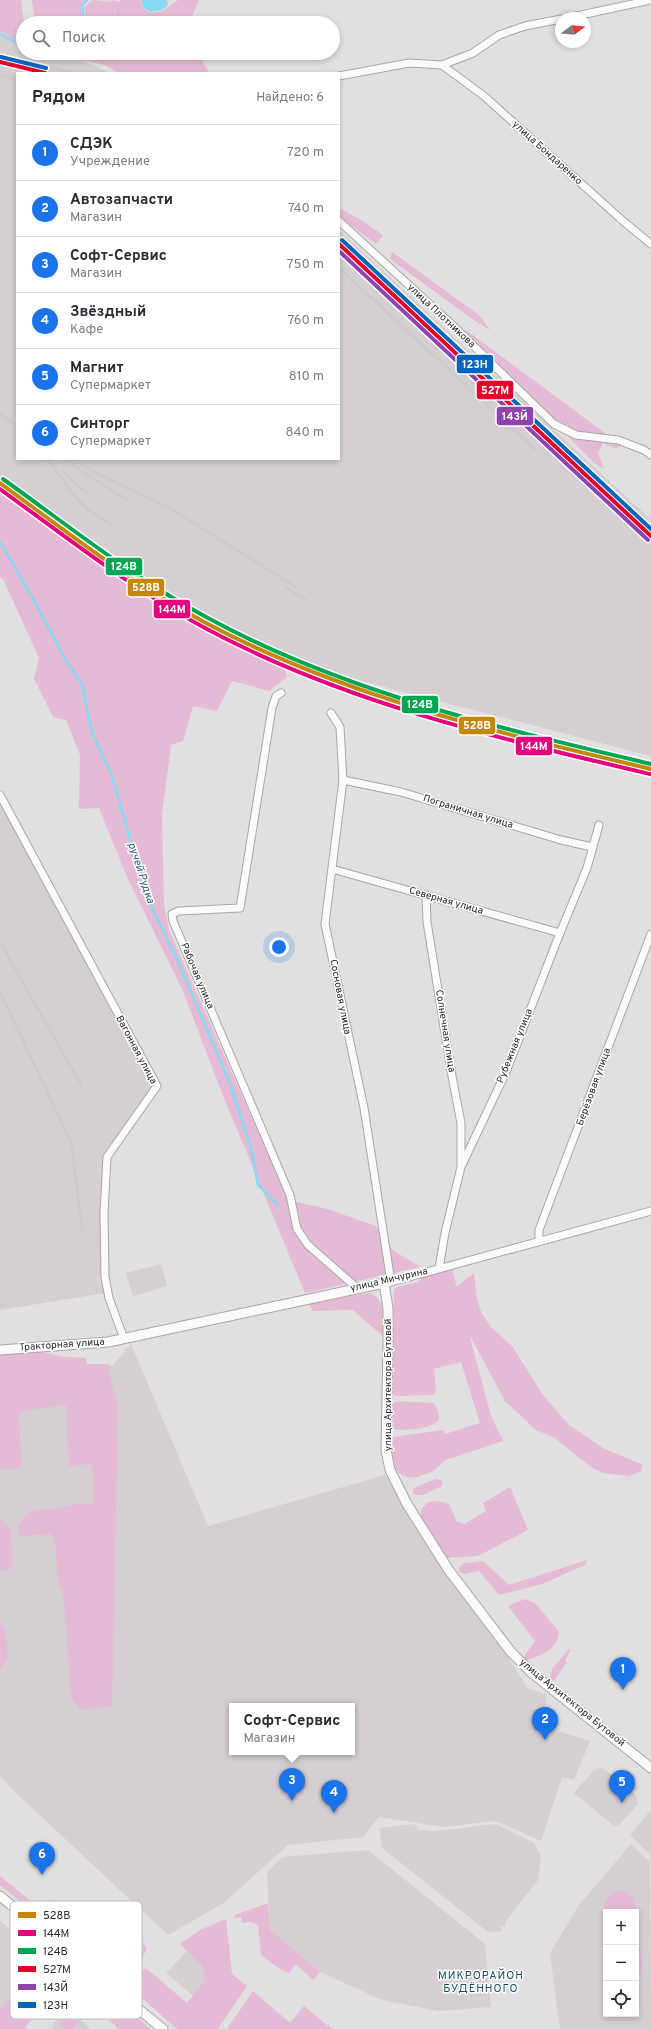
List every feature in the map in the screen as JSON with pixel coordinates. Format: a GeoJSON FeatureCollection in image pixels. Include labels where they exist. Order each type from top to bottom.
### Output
{"type":"FeatureCollection","features":[{"type":"Feature","properties":{"kind":"main road","name":"улица Мичурина"},"geometry":{"type":"LineString","coordinates":[[124,1339],[357,1288],[388,1283]]}},
{"type":"Feature","properties":{"kind":"main road","name":"улица Архитектора Бутовой"},"geometry":{"type":"LineString","coordinates":[[388,1283],[386,1450],[390,1470],[407,1504],[448,1570],[511,1652],[532,1673],[651,1768]]}},
{"type":"Feature","properties":{"kind":"main road","name":"Тракторная улица"},"geometry":{"type":"LineString","coordinates":[[0,1350],[108,1342],[124,1339]]}},
{"type":"Feature","properties":{"kind":"main road"},"geometry":{"type":"LineString","coordinates":[[0,1896],[10,1904]]}},
{"type":"Feature","properties":{"kind":"main road"},"geometry":{"type":"LineString","coordinates":[[142,2012],[163,2029]]}},
{"type":"Feature","properties":{"kind":"street"},"geometry":{"type":"LineString","coordinates":[[591,13],[651,0]]}},
{"type":"Feature","properties":{"kind":"street"},"geometry":{"type":"LineString","coordinates":[[340,76],[409,63],[442,65],[473,53],[499,35],[525,26],[555,20]]}},
{"type":"Feature","properties":{"kind":"street","name":"улица Бондаренко"},"geometry":{"type":"LineString","coordinates":[[442,65],[484,96],[623,221],[651,244]]}},
{"type":"Feature","properties":{"kind":"street","name":"улица Плотникова"},"geometry":{"type":"LineString","coordinates":[[340,222],[448,321],[554,424],[576,435],[618,440],[644,450],[651,455]]}},
{"type":"Feature","properties":{"kind":"street","name":"Рабочая улица"},"geometry":{"type":"LineString","coordinates":[[281,693],[276,696],[272,708],[240,908],[179,911],[172,914],[173,921],[290,1195],[297,1229],[308,1245],[357,1288]]}},
{"type":"Feature","properties":{"kind":"street","name":"Сосновая улица"},"geometry":{"type":"LineString","coordinates":[[331,714],[340,727],[343,780],[325,924],[364,1108],[388,1283]]}},
{"type":"Feature","properties":{"kind":"street","name":"Пограничная улица"},"geometry":{"type":"LineString","coordinates":[[343,780],[401,792],[561,840],[592,847]]}},
{"type":"Feature","properties":{"kind":"street","name":"Вагонная улица"},"geometry":{"type":"LineString","coordinates":[[0,795],[157,1086],[107,1157],[104,1213],[105,1276],[110,1298],[124,1339]]}},
{"type":"Feature","properties":{"kind":"street","name":"Рубежная улица"},"geometry":{"type":"LineString","coordinates":[[439,1268],[445,1233],[462,1167],[506,1072],[587,868],[599,825]]}},
{"type":"Feature","properties":{"kind":"street","name":"Северная улица"},"geometry":{"type":"LineString","coordinates":[[332,869],[560,933]]}},
{"type":"Feature","properties":{"kind":"street","name":"Солнечная улица"},"geometry":{"type":"LineString","coordinates":[[426,895],[427,922],[461,1123],[462,1167]]}},
{"type":"Feature","properties":{"kind":"street","name":"Берёзовая улица"},"geometry":{"type":"LineString","coordinates":[[539,1241],[539,1230],[651,934]]}},
{"type":"Feature","properties":{"kind":"street","name":"улица Мичурина"},"geometry":{"type":"LineString","coordinates":[[388,1283],[651,1211]]}},
{"type":"Feature","properties":{"kind":"shaded area"},"geometry":{"type":"Polygon","coordinates":[[[0,0],[21,0],[23,16],[16,16],[16,40],[0,30],[0,0]]]}},
{"type":"Feature","properties":{"kind":"shaded area"},"geometry":{"type":"Polygon","coordinates":[[[32,0],[86,0],[81,5],[82,16],[34,16],[32,0]]]}},
{"type":"Feature","properties":{"kind":"shaded area"},"geometry":{"type":"Polygon","coordinates":[[[93,0],[112,2],[115,16],[86,16],[84,7],[93,0]]]}},
{"type":"Feature","properties":{"kind":"shaded area"},"geometry":{"type":"Polygon","coordinates":[[[111,0],[119,2],[121,0],[140,0],[142,7],[150,13],[163,11],[178,0],[199,0],[192,16],[116,16],[111,0]]]}},
{"type":"Feature","properties":{"kind":"shaded area"},"geometry":{"type":"Polygon","coordinates":[[[0,15],[16,27],[16,60],[82,60],[107,72],[16,72],[16,460],[340,460],[340,231],[651,520],[651,756],[343,676],[210,620],[0,481],[0,15]]]}},
{"type":"Feature","properties":{"kind":"shaded area"},"geometry":{"type":"Polygon","coordinates":[[[83,60],[202,60],[208,72],[117,72],[105,65],[83,60]]]}},
{"type":"Feature","properties":{"kind":"shaded area"},"geometry":{"type":"Polygon","coordinates":[[[340,209],[361,220],[383,235],[376,244],[340,218],[340,209]]]}},
{"type":"Feature","properties":{"kind":"shaded area"},"geometry":{"type":"Polygon","coordinates":[[[392,252],[479,315],[490,330],[475,321],[390,259],[392,252]]]}},
{"type":"Feature","properties":{"kind":"shaded area"},"geometry":{"type":"Polygon","coordinates":[[[466,330],[621,445],[616,449],[603,443],[598,453],[604,469],[594,463],[568,436],[543,418],[519,390],[487,367],[461,337],[466,330]]]}},
{"type":"Feature","properties":{"kind":"shaded area"},"geometry":{"type":"Polygon","coordinates":[[[0,494],[153,602],[217,637],[284,667],[287,677],[269,691],[232,681],[217,711],[193,706],[183,741],[171,745],[162,815],[164,904],[169,930],[288,1200],[327,1209],[376,1226],[394,1251],[420,1267],[305,1293],[224,1098],[182,989],[127,877],[99,808],[79,809],[80,755],[66,720],[53,717],[34,679],[39,658],[3,579],[0,577],[0,494]]]}},
{"type":"Feature","properties":{"kind":"shaded area"},"geometry":{"type":"Polygon","coordinates":[[[0,796],[156,1086],[106,1157],[102,1212],[112,1292],[0,1310],[0,796]]]}},
{"type":"Feature","properties":{"kind":"shaded area"},"geometry":{"type":"Polygon","coordinates":[[[161,1264],[167,1286],[133,1296],[126,1273],[161,1264]]]}},
{"type":"Feature","properties":{"kind":"shaded area"},"geometry":{"type":"Polygon","coordinates":[[[455,1266],[453,1273],[457,1287],[474,1273],[477,1300],[482,1314],[491,1327],[512,1346],[543,1395],[569,1425],[603,1448],[643,1465],[640,1472],[629,1476],[603,1473],[591,1467],[555,1438],[536,1430],[505,1401],[469,1334],[491,1416],[503,1441],[445,1460],[434,1471],[414,1478],[403,1476],[396,1470],[389,1443],[393,1437],[443,1430],[445,1434],[480,1423],[461,1362],[434,1369],[436,1392],[432,1395],[397,1396],[392,1394],[390,1390],[393,1367],[394,1290],[397,1287],[418,1282],[424,1275],[455,1266]]]}},
{"type":"Feature","properties":{"kind":"shaded area"},"geometry":{"type":"Polygon","coordinates":[[[370,1293],[379,1300],[382,1305],[384,1337],[353,1310],[312,1311],[309,1303],[370,1293]]]}},
{"type":"Feature","properties":{"kind":"shaded area"},"geometry":{"type":"Polygon","coordinates":[[[131,1344],[208,1526],[385,1475],[442,1568],[508,1657],[527,1688],[547,1695],[541,1726],[590,1741],[574,1780],[562,1777],[541,1841],[496,1821],[444,1827],[379,1817],[363,1837],[288,1845],[225,1902],[168,1935],[142,1911],[142,1901],[132,1901],[17,1794],[0,1776],[0,1376],[108,1371],[131,1344]]]}},
{"type":"Feature","properties":{"kind":"shaded area"},"geometry":{"type":"Polygon","coordinates":[[[40,1352],[66,1357],[86,1358],[87,1364],[109,1364],[112,1367],[108,1371],[118,1405],[112,1706],[81,1710],[71,1697],[64,1597],[58,1581],[56,1547],[52,1534],[19,1536],[18,1525],[31,1511],[57,1509],[70,1505],[94,1503],[92,1464],[69,1466],[66,1405],[19,1411],[21,1468],[0,1470],[0,1354],[40,1352]]]}},
{"type":"Feature","properties":{"kind":"shaded area"},"geometry":{"type":"Polygon","coordinates":[[[397,1401],[434,1403],[438,1411],[439,1420],[423,1428],[402,1430],[390,1429],[390,1405],[397,1401]]]}},
{"type":"Feature","properties":{"kind":"shaded area"},"geometry":{"type":"Polygon","coordinates":[[[435,1479],[441,1480],[443,1483],[442,1486],[423,1495],[416,1495],[413,1493],[413,1489],[416,1487],[435,1479]]]}},
{"type":"Feature","properties":{"kind":"shaded area"},"geometry":{"type":"Polygon","coordinates":[[[510,1487],[528,1530],[478,1556],[447,1558],[420,1518],[423,1507],[426,1504],[438,1501],[449,1504],[457,1522],[464,1524],[486,1511],[483,1503],[510,1487]]]}},
{"type":"Feature","properties":{"kind":"shaded area"},"geometry":{"type":"Polygon","coordinates":[[[0,1519],[11,1528],[12,1567],[8,1570],[0,1570],[0,1519]]]}},
{"type":"Feature","properties":{"kind":"shaded area"},"geometry":{"type":"Polygon","coordinates":[[[587,1560],[585,1565],[542,1584],[499,1595],[479,1571],[464,1574],[460,1572],[459,1568],[464,1563],[483,1561],[509,1585],[587,1560]]]}},
{"type":"Feature","properties":{"kind":"shaded area"},"geometry":{"type":"Polygon","coordinates":[[[525,1599],[535,1603],[559,1632],[552,1648],[528,1660],[524,1660],[525,1655],[535,1641],[508,1606],[525,1599]]]}},
{"type":"Feature","properties":{"kind":"shaded area"},"geometry":{"type":"Polygon","coordinates":[[[0,1625],[4,1625],[8,1657],[0,1670],[0,1625]]]}},
{"type":"Feature","properties":{"kind":"shaded area"},"geometry":{"type":"Polygon","coordinates":[[[571,1649],[565,1661],[567,1662],[554,1681],[550,1680],[552,1669],[568,1650],[571,1649]]]}},
{"type":"Feature","properties":{"kind":"shaded area"},"geometry":{"type":"Polygon","coordinates":[[[602,1767],[636,1796],[638,1804],[619,1825],[614,1826],[574,1793],[594,1770],[602,1767]]]}},
{"type":"Feature","properties":{"kind":"shaded area"},"geometry":{"type":"Polygon","coordinates":[[[651,1810],[651,1861],[650,1855],[630,1835],[651,1810]]]}},
{"type":"Feature","properties":{"kind":"shaded area"},"geometry":{"type":"Polygon","coordinates":[[[415,1824],[418,1830],[435,1831],[496,1824],[534,1843],[541,1856],[538,1880],[505,1922],[506,1926],[501,1927],[502,1931],[488,1932],[382,1848],[380,1828],[415,1824]]]}},
{"type":"Feature","properties":{"kind":"shaded area"},"geometry":{"type":"Polygon","coordinates":[[[631,1844],[650,1862],[651,2029],[560,2029],[550,1953],[579,1905],[631,1844]]]}},
{"type":"Feature","properties":{"kind":"shaded area"},"geometry":{"type":"Polygon","coordinates":[[[368,1850],[485,1944],[491,2007],[439,2011],[382,2000],[320,1972],[270,1930],[267,1872],[282,1857],[368,1850]]]}},
{"type":"Feature","properties":{"kind":"shaded area"},"geometry":{"type":"Polygon","coordinates":[[[0,1876],[30,1901],[20,1901],[0,1885],[0,1876]]]}},
{"type":"Feature","properties":{"kind":"shaded area"},"geometry":{"type":"Polygon","coordinates":[[[623,1890],[633,1897],[636,1909],[604,1909],[606,1900],[615,1892],[623,1890]]]}},
{"type":"Feature","properties":{"kind":"shaded area"},"geometry":{"type":"Polygon","coordinates":[[[268,1903],[270,1930],[320,1972],[313,1980],[296,1964],[289,1973],[281,1970],[261,1955],[258,1925],[249,1922],[242,1923],[241,1917],[234,1918],[235,1915],[268,1903]]]}},
{"type":"Feature","properties":{"kind":"shaded area"},"geometry":{"type":"Polygon","coordinates":[[[226,1919],[232,1974],[247,1986],[218,2029],[177,2029],[142,1998],[142,1972],[146,1968],[187,2003],[205,1981],[203,1966],[180,1944],[200,1930],[226,1919]]]}},
{"type":"Feature","properties":{"kind":"shaded area"},"geometry":{"type":"Polygon","coordinates":[[[0,1921],[10,1929],[10,2011],[0,2023],[0,1921]]]}},
{"type":"Feature","properties":{"kind":"shaded area"},"geometry":{"type":"Polygon","coordinates":[[[639,1940],[642,1967],[639,1975],[639,1940]]]}},
{"type":"Feature","properties":{"kind":"shaded area"},"geometry":{"type":"Polygon","coordinates":[[[142,1942],[147,1949],[142,1957],[142,1942]]]}},
{"type":"Feature","properties":{"kind":"shaded area"},"geometry":{"type":"Polygon","coordinates":[[[195,1943],[214,1963],[198,2000],[166,1973],[195,1943]]]}},
{"type":"Feature","properties":{"kind":"shaded area"},"geometry":{"type":"Polygon","coordinates":[[[253,1991],[290,2023],[304,2006],[332,2029],[227,2029],[253,1991]]]}},
{"type":"Feature","properties":{"kind":"shaded area"},"geometry":{"type":"Polygon","coordinates":[[[10,1998],[10,2019],[32,2019],[25,2027],[27,2029],[0,2029],[0,2010],[10,1998]]]}},
{"type":"Feature","properties":{"kind":"shaded area"},"geometry":{"type":"Polygon","coordinates":[[[57,2019],[80,2019],[91,2029],[50,2029],[57,2019]]]}},
{"type":"Feature","properties":{"kind":"shaded area"},"geometry":{"type":"Polygon","coordinates":[[[61,2019],[81,2019],[73,2029],[65,2029],[58,2023],[61,2019]]]}},
{"type":"Feature","properties":{"kind":"shaded area"},"geometry":{"type":"Polygon","coordinates":[[[108,2019],[139,2019],[150,2029],[119,2029],[108,2019]]]}},
{"type":"Feature","properties":{"kind":"water"},"geometry":{"type":"Polygon","coordinates":[[[141,0],[167,0],[168,5],[162,10],[150,12],[143,7],[141,0]]]}},
{"type":"Feature","properties":{"kind":"waterway"},"geometry":{"type":"LineString","coordinates":[[83,16],[82,5],[87,0]]}},
{"type":"Feature","properties":{"kind":"waterway"},"geometry":{"type":"LineString","coordinates":[[0,34],[16,42]]}},
{"type":"Feature","properties":{"kind":"waterway","name":"ручей Рудка"},"geometry":{"type":"LineString","coordinates":[[0,542],[35,602],[65,659],[82,684],[92,733],[111,773],[148,900],[177,959],[229,1081],[251,1148],[258,1185],[278,1205]]}},
{"type":"Feature","properties":{"kind":"railway"},"geometry":{"type":"LineString","coordinates":[[0,55],[16,59]]}},
{"type":"Feature","properties":{"kind":"railway"},"geometry":{"type":"LineString","coordinates":[[21,60],[70,72]]}},
{"type":"Feature","properties":{"kind":"railway"},"geometry":{"type":"LineString","coordinates":[[0,75],[16,80]]}},
{"type":"Feature","properties":{"kind":"railway"},"geometry":{"type":"LineString","coordinates":[[340,235],[651,526]]}},
{"type":"Feature","properties":{"kind":"railway"},"geometry":{"type":"LineString","coordinates":[[340,269],[535,449]]}},
{"type":"Feature","properties":{"kind":"railway"},"geometry":{"type":"LineString","coordinates":[[0,414],[16,424]]}},
{"type":"Feature","properties":{"kind":"railway"},"geometry":{"type":"LineString","coordinates":[[49,460],[76,498],[87,509],[112,525]]}},
{"type":"Feature","properties":{"kind":"railway"},"geometry":{"type":"LineString","coordinates":[[67,460],[89,476],[127,500]]}},
{"type":"Feature","properties":{"kind":"railway"},"geometry":{"type":"LineString","coordinates":[[75,460],[92,471],[168,507],[296,587]]}},
{"type":"Feature","properties":{"kind":"railway"},"geometry":{"type":"LineString","coordinates":[[63,472],[88,494]]}},
{"type":"Feature","properties":{"kind":"railway"},"geometry":{"type":"LineString","coordinates":[[286,587],[306,600]]}},
{"type":"Feature","properties":{"kind":"railway"},"geometry":{"type":"LineString","coordinates":[[0,942],[82,1086]]}},
{"type":"Feature","properties":{"kind":"railway"},"geometry":{"type":"LineString","coordinates":[[0,992],[71,1142],[82,1229]]}},
{"type":"Feature","properties":{"kind":"transit line","name":"123Н"},"geometry":{"type":"LineString","coordinates":[[1,57],[46,68]]}},
{"type":"Feature","properties":{"kind":"transit line","name":"527М"},"geometry":{"type":"LineString","coordinates":[[0,62],[41,72]]}},
{"type":"Feature","properties":{"kind":"transit line","name":"123Н"},"geometry":{"type":"LineString","coordinates":[[342,240],[651,529]]}},
{"type":"Feature","properties":{"kind":"transit line","name":"527М"},"geometry":{"type":"LineString","coordinates":[[340,245],[651,536]]}},
{"type":"Feature","properties":{"kind":"transit line","name":"143Й"},"geometry":{"type":"LineString","coordinates":[[340,252],[648,540]]}},
{"type":"Feature","properties":{"kind":"transit line","name":"124В"},"geometry":{"type":"LineString","coordinates":[[3,479],[103,552],[155,587],[208,618],[260,644],[369,688],[424,706],[537,737],[651,764]]}},
{"type":"Feature","properties":{"kind":"transit line","name":"528В"},"geometry":{"type":"LineString","coordinates":[[0,483],[101,557],[152,592],[206,623],[259,649],[313,672],[424,710],[537,741],[651,769]]}},
{"type":"Feature","properties":{"kind":"transit line","name":"144М"},"geometry":{"type":"LineString","coordinates":[[0,489],[99,561],[176,612],[256,653],[310,677],[421,715],[535,746],[650,774]]}},
{"type":"Feature","properties":{"kind":"place","name":"СДЭК"},"geometry":{"type":"Point","coordinates":[623,1690]}},
{"type":"Feature","properties":{"kind":"place","name":"Автозапчасти"},"geometry":{"type":"Point","coordinates":[545,1740]}},
{"type":"Feature","properties":{"kind":"place","name":"Софт-Сервис"},"geometry":{"type":"Point","coordinates":[292,1801]}},
{"type":"Feature","properties":{"kind":"place","name":"Магнит"},"geometry":{"type":"Point","coordinates":[622,1803]}},
{"type":"Feature","properties":{"kind":"place","name":"Звёздный"},"geometry":{"type":"Point","coordinates":[334,1813]}},
{"type":"Feature","properties":{"kind":"place","name":"Синторг"},"geometry":{"type":"Point","coordinates":[42,1875]}},
{"type":"Feature","properties":{"kind":"district","name":"МИКРОРАЙОН БУДЁННОГО"},"geometry":{"type":"Point","coordinates":[481,1982]}}]}
